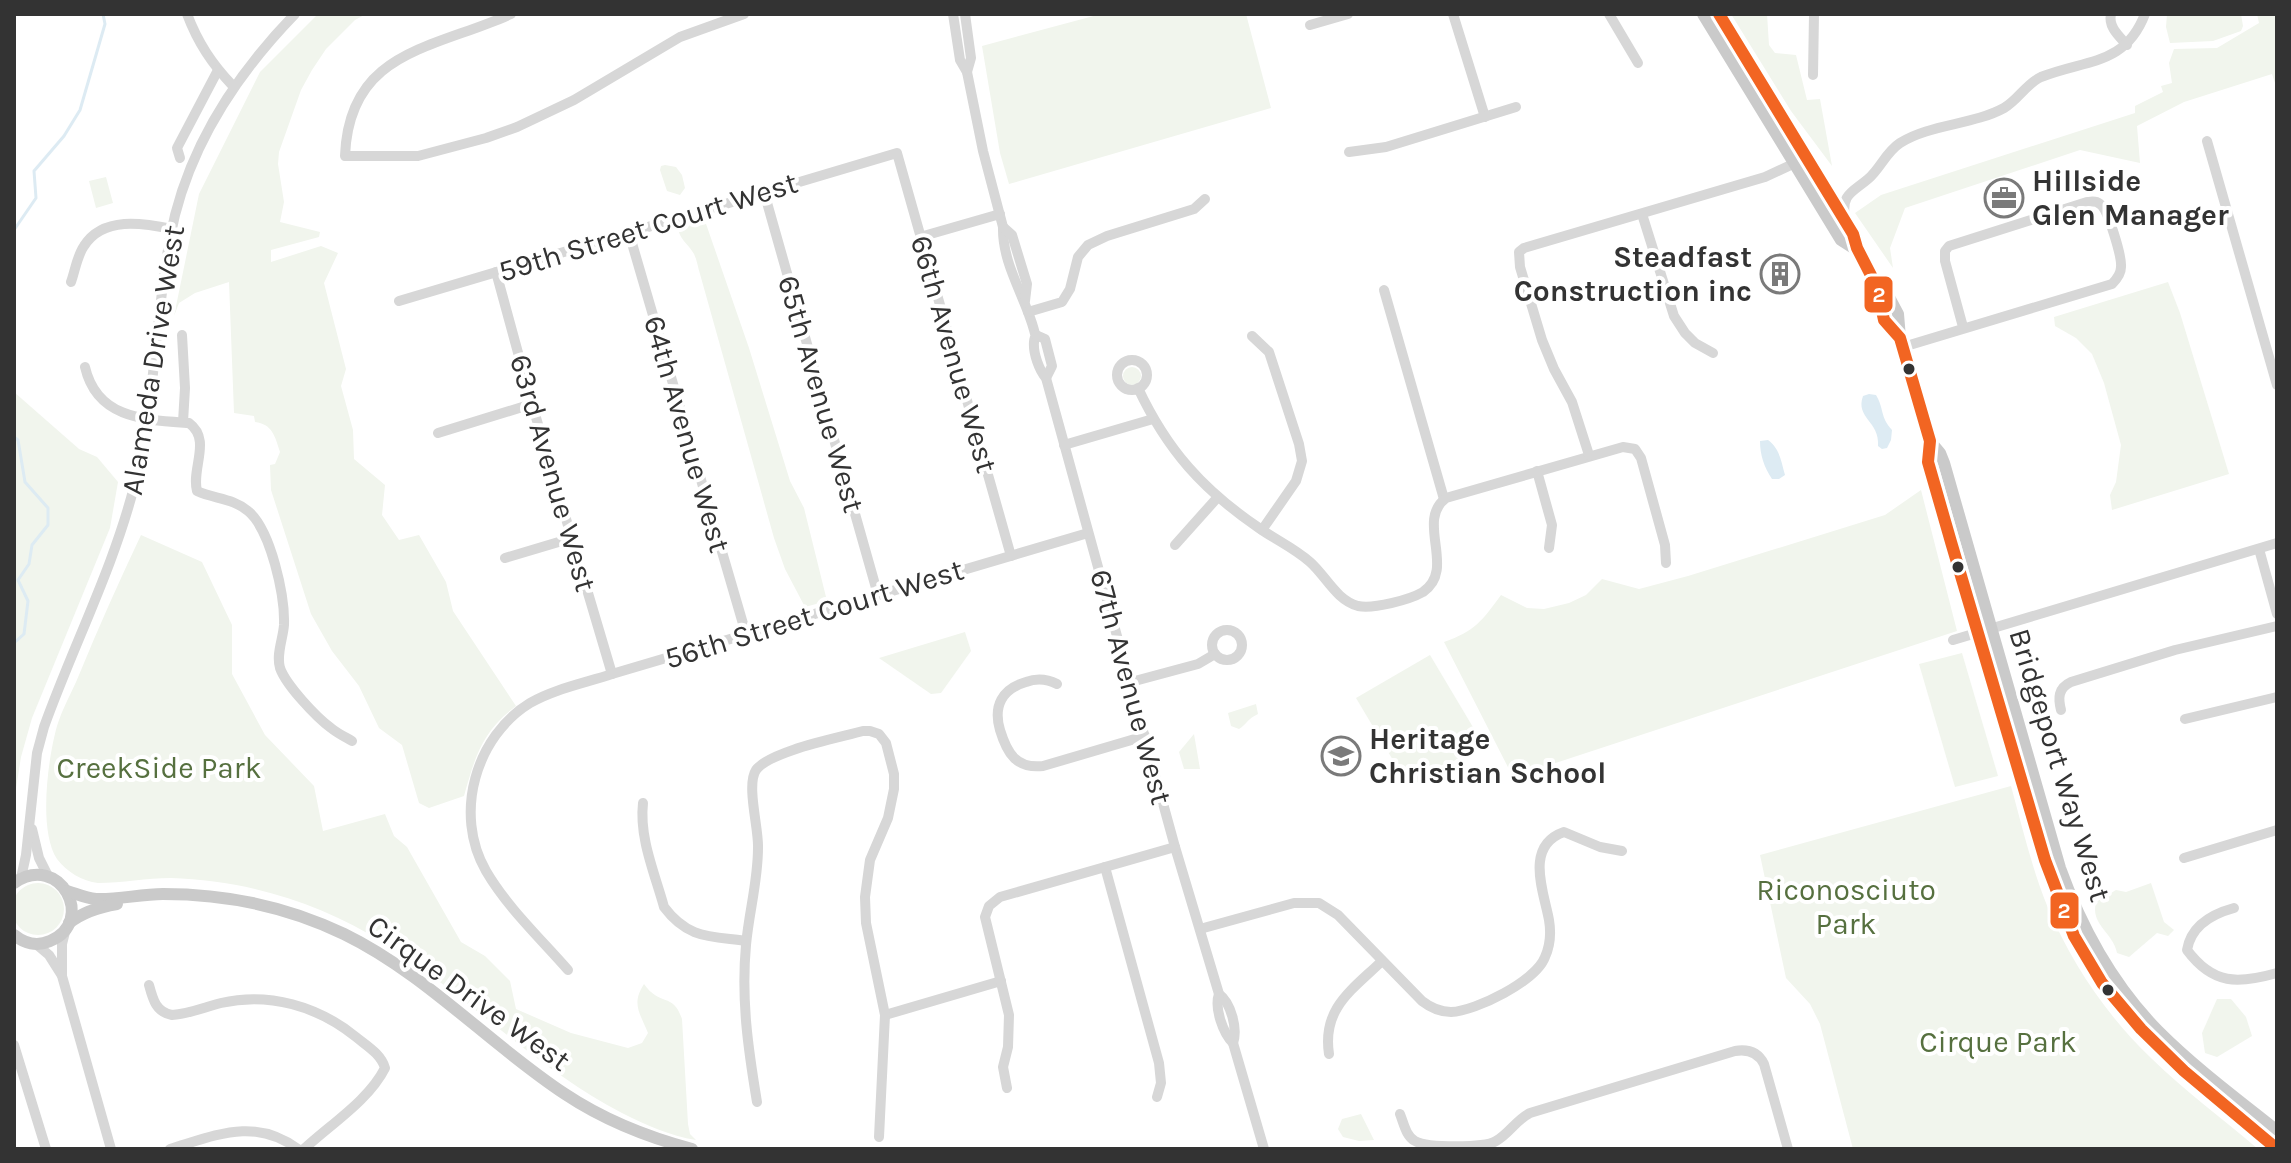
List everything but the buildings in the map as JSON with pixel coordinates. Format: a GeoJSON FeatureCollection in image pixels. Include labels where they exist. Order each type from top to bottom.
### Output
{"type":"FeatureCollection","features":[{"type":"Feature","properties":{"kind":"main road","name":"Bridgeport Way West"},"geometry":{"type":"LineString","coordinates":[[1703,14],[1841,240],[1855,249]]}},
{"type":"Feature","properties":{"kind":"main road","name":"Bridgeport Way West"},"geometry":{"type":"LineString","coordinates":[[1719,14],[1853,234],[1855,249],[1878,289],[1884,321],[1902,343],[1930,441],[1944,463],[2060,868],[2079,917],[2123,989],[2158,1031],[2277,1131]]}},
{"type":"Feature","properties":{"kind":"main road"},"geometry":{"type":"LineString","coordinates":[[1778,111],[1794,152],[1793,164],[1822,182]]}},
{"type":"Feature","properties":{"kind":"main road","name":"Bridgeport Way West"},"geometry":{"type":"LineString","coordinates":[[1930,441],[1928,462],[2051,884],[2087,959],[2122,1009],[2162,1053],[2277,1149]]}},
{"type":"Feature","properties":{"kind":"main road"},"geometry":{"type":"LineString","coordinates":[[17,881],[34,874],[48,876],[62,885],[72,907],[68,925]]}},
{"type":"Feature","properties":{"kind":"main road","name":"Cirque Drive West"},"geometry":{"type":"LineString","coordinates":[[67,891],[96,899],[159,894],[222,897],[279,909],[319,923],[347,935],[391,962],[580,1104],[629,1129],[692,1149]]}},
{"type":"Feature","properties":{"kind":"main road","name":"Cirque Drive West"},"geometry":{"type":"LineString","coordinates":[[36,944],[53,940],[79,915],[109,906],[145,902],[201,902],[267,914],[309,927],[345,943],[399,975],[564,1102],[611,1129],[663,1149]]}},
{"type":"Feature","properties":{"kind":"main road"},"geometry":{"type":"LineString","coordinates":[[14,935],[27,943],[36,944]]}},
{"type":"Feature","properties":{"kind":"street"},"geometry":{"type":"LineString","coordinates":[[187,14],[200,45],[233,86]]}},
{"type":"Feature","properties":{"kind":"street","name":"Alameda Drive West"},"geometry":{"type":"LineString","coordinates":[[17,881],[30,820],[37,753],[44,727],[126,517],[140,461],[172,229],[183,189],[198,150],[233,86],[295,14]]}},
{"type":"Feature","properties":{"kind":"street"},"geometry":{"type":"LineString","coordinates":[[511,14],[413,51],[381,71],[362,93],[354,109],[345,156],[418,156],[486,138],[574,100],[680,37],[744,14]]}},
{"type":"Feature","properties":{"kind":"street","name":"67th Avenue West"},"geometry":{"type":"LineString","coordinates":[[953,14],[960,60],[967,72],[1003,227],[1012,235],[1027,284],[1026,307],[1036,335],[1034,344],[1041,372],[1046,378],[1175,847],[1219,994],[1217,1002],[1220,1013],[1227,1036],[1233,1043],[1264,1149]]}},
{"type":"Feature","properties":{"kind":"street","name":"67th Avenue West"},"geometry":{"type":"LineString","coordinates":[[965,14],[971,58],[967,72]]}},
{"type":"Feature","properties":{"kind":"street"},"geometry":{"type":"LineString","coordinates":[[1310,25],[1348,14]]}},
{"type":"Feature","properties":{"kind":"street"},"geometry":{"type":"LineString","coordinates":[[1453,14],[1485,117]]}},
{"type":"Feature","properties":{"kind":"street"},"geometry":{"type":"LineString","coordinates":[[1609,14],[1638,63]]}},
{"type":"Feature","properties":{"kind":"street"},"geometry":{"type":"LineString","coordinates":[[1813,75],[1814,14]]}},
{"type":"Feature","properties":{"kind":"street"},"geometry":{"type":"LineString","coordinates":[[2111,14],[2112,26],[2127,45]]}},
{"type":"Feature","properties":{"kind":"street"},"geometry":{"type":"LineString","coordinates":[[1846,223],[1844,207],[1852,190],[1869,179],[1894,147],[1910,138],[1999,110],[2036,80],[2106,57],[2127,45],[2145,14]]}},
{"type":"Feature","properties":{"kind":"street"},"geometry":{"type":"LineString","coordinates":[[180,158],[177,148],[218,70]]}},
{"type":"Feature","properties":{"kind":"street"},"geometry":{"type":"LineString","coordinates":[[1349,152],[1386,147],[1516,107]]}},
{"type":"Feature","properties":{"kind":"street"},"geometry":{"type":"LineString","coordinates":[[2207,141],[2277,385]]}},
{"type":"Feature","properties":{"kind":"street","name":"59th Street Court West"},"geometry":{"type":"LineString","coordinates":[[399,301],[897,153]]}},
{"type":"Feature","properties":{"kind":"street","name":"66th Avenue West"},"geometry":{"type":"LineString","coordinates":[[897,153],[1011,556]]}},
{"type":"Feature","properties":{"kind":"street"},"geometry":{"type":"LineString","coordinates":[[1589,455],[1572,402],[1551,364],[1518,254],[1524,248],[1765,177],[1793,164]]}},
{"type":"Feature","properties":{"kind":"street"},"geometry":{"type":"LineString","coordinates":[[1822,182],[1832,189],[1852,190]]}},
{"type":"Feature","properties":{"kind":"street","name":"65th Avenue West"},"geometry":{"type":"LineString","coordinates":[[764,192],[878,595]]}},
{"type":"Feature","properties":{"kind":"street"},"geometry":{"type":"LineString","coordinates":[[1026,307],[1062,302],[1070,289],[1078,257],[1088,245],[1107,236],[1194,209],[1205,199]]}},
{"type":"Feature","properties":{"kind":"street"},"geometry":{"type":"LineString","coordinates":[[1902,343],[1963,327],[2100,289],[2116,279],[2121,268],[2120,259],[2106,213],[2098,202],[1947,247],[1945,264],[1963,327]]}},
{"type":"Feature","properties":{"kind":"street"},"geometry":{"type":"LineString","coordinates":[[920,237],[1000,214]]}},
{"type":"Feature","properties":{"kind":"street"},"geometry":{"type":"LineString","coordinates":[[1642,214],[1679,324],[1695,343],[1713,353]]}},
{"type":"Feature","properties":{"kind":"street"},"geometry":{"type":"LineString","coordinates":[[71,282],[82,248],[102,231],[131,223],[172,229]]}},
{"type":"Feature","properties":{"kind":"street","name":"64th Avenue West"},"geometry":{"type":"LineString","coordinates":[[629,233],[746,634]]}},
{"type":"Feature","properties":{"kind":"street","name":"63rd Avenue West"},"geometry":{"type":"LineString","coordinates":[[496,272],[612,674]]}},
{"type":"Feature","properties":{"kind":"street"},"geometry":{"type":"LineString","coordinates":[[1384,290],[1444,499]]}},
{"type":"Feature","properties":{"kind":"street"},"geometry":{"type":"LineString","coordinates":[[182,335],[183,422]]}},
{"type":"Feature","properties":{"kind":"street"},"geometry":{"type":"LineString","coordinates":[[1252,336],[1269,352],[1302,461],[1296,481],[1262,530]]}},
{"type":"Feature","properties":{"kind":"street"},"geometry":{"type":"LineString","coordinates":[[85,367],[92,389],[112,409],[147,419],[195,426],[200,438],[197,491],[241,505],[253,515],[279,574],[284,633],[279,659],[285,677],[331,729],[352,741]]}},
{"type":"Feature","properties":{"kind":"street"},"geometry":{"type":"LineString","coordinates":[[1138,388],[1153,419],[1184,463],[1217,498],[1308,560],[1347,601],[1360,606],[1376,606],[1420,593],[1433,580],[1437,568],[1434,515],[1444,499],[1620,447],[1633,447],[1642,462],[1665,545],[1666,563]]}},
{"type":"Feature","properties":{"kind":"street"},"geometry":{"type":"LineString","coordinates":[[438,433],[532,404]]}},
{"type":"Feature","properties":{"kind":"street"},"geometry":{"type":"LineString","coordinates":[[1064,445],[1153,419]]}},
{"type":"Feature","properties":{"kind":"street"},"geometry":{"type":"LineString","coordinates":[[1537,471],[1551,520],[1549,548]]}},
{"type":"Feature","properties":{"kind":"street"},"geometry":{"type":"LineString","coordinates":[[1175,545],[1217,498]]}},
{"type":"Feature","properties":{"kind":"street","name":"56th Street Court West"},"geometry":{"type":"LineString","coordinates":[[568,970],[504,897],[476,850],[470,811],[474,782],[492,741],[515,714],[541,697],[612,674],[1088,533]]}},
{"type":"Feature","properties":{"kind":"street"},"geometry":{"type":"LineString","coordinates":[[505,558],[572,538]]}},
{"type":"Feature","properties":{"kind":"street"},"geometry":{"type":"LineString","coordinates":[[1953,640],[2277,543]]}},
{"type":"Feature","properties":{"kind":"street"},"geometry":{"type":"LineString","coordinates":[[2259,549],[2277,614]]}},
{"type":"Feature","properties":{"kind":"street"},"geometry":{"type":"LineString","coordinates":[[2061,710],[2059,693],[2071,682],[2175,650],[2277,626]]}},
{"type":"Feature","properties":{"kind":"street"},"geometry":{"type":"LineString","coordinates":[[1131,682],[1198,664],[1215,654]]}},
{"type":"Feature","properties":{"kind":"street"},"geometry":{"type":"LineString","coordinates":[[1057,684],[1049,680],[1032,680],[1010,688],[1000,700],[997,716],[1005,747],[1021,764],[1043,766],[1145,736]]}},
{"type":"Feature","properties":{"kind":"street"},"geometry":{"type":"LineString","coordinates":[[2185,719],[2277,697]]}},
{"type":"Feature","properties":{"kind":"street"},"geometry":{"type":"LineString","coordinates":[[757,1102],[745,1030],[744,974],[758,852],[752,782],[754,774],[761,765],[777,755],[863,731],[879,734],[886,743],[894,774],[894,789],[888,818],[870,860],[865,885],[865,910],[885,1015],[879,1137]]}},
{"type":"Feature","properties":{"kind":"street"},"geometry":{"type":"LineString","coordinates":[[643,803],[642,826],[664,907],[694,933],[746,941]]}},
{"type":"Feature","properties":{"kind":"street","name":"Alameda Drive West"},"geometry":{"type":"LineString","coordinates":[[30,820],[39,858],[48,876]]}},
{"type":"Feature","properties":{"kind":"street"},"geometry":{"type":"LineString","coordinates":[[2184,858],[2277,830]]}},
{"type":"Feature","properties":{"kind":"street"},"geometry":{"type":"LineString","coordinates":[[1200,929],[1283,905],[1311,902],[1333,910],[1431,1008],[1450,1012],[1477,1006],[1533,973],[1546,956],[1549,923],[1539,882],[1539,867],[1554,836],[1564,832],[1600,847],[1622,851]]}},
{"type":"Feature","properties":{"kind":"street"},"geometry":{"type":"LineString","coordinates":[[1007,1088],[1003,1067],[1009,1026],[1001,981],[985,923],[989,906],[1000,897],[1175,847]]}},
{"type":"Feature","properties":{"kind":"street"},"geometry":{"type":"LineString","coordinates":[[1105,867],[1159,1063],[1161,1083],[1157,1097]]}},
{"type":"Feature","properties":{"kind":"street"},"geometry":{"type":"LineString","coordinates":[[2234,908],[2205,920],[2189,939],[2187,950],[2202,968],[2225,979],[2248,980],[2277,973]]}},
{"type":"Feature","properties":{"kind":"street"},"geometry":{"type":"LineString","coordinates":[[68,925],[62,944],[62,976],[111,1149]]}},
{"type":"Feature","properties":{"kind":"street"},"geometry":{"type":"LineString","coordinates":[[36,944],[49,955],[62,976]]}},
{"type":"Feature","properties":{"kind":"street"},"geometry":{"type":"LineString","coordinates":[[1329,1054],[1327,1037],[1331,1016],[1348,994],[1382,961]]}},
{"type":"Feature","properties":{"kind":"street"},"geometry":{"type":"LineString","coordinates":[[885,1015],[1001,981]]}},
{"type":"Feature","properties":{"kind":"street"},"geometry":{"type":"LineString","coordinates":[[149,985],[154,1003],[165,1014],[172,1015],[252,999],[288,1002],[325,1017],[382,1058],[385,1065],[378,1080],[357,1103],[304,1149]]}},
{"type":"Feature","properties":{"kind":"street"},"geometry":{"type":"LineString","coordinates":[[14,1045],[46,1149]]}},
{"type":"Feature","properties":{"kind":"street"},"geometry":{"type":"LineString","coordinates":[[1400,1114],[1409,1135],[1420,1143],[1491,1144],[1530,1113],[1743,1050],[1753,1052],[1766,1067],[1788,1149]]}},
{"type":"Feature","properties":{"kind":"street"},"geometry":{"type":"LineString","coordinates":[[170,1149],[226,1132],[252,1130],[276,1136],[298,1149]]}},
{"type":"Feature","properties":{"kind":"green space"},"geometry":{"type":"Polygon","coordinates":[[[318,14],[366,14],[355,20],[326,49],[312,70],[301,90],[279,152],[284,202],[280,222],[320,232],[319,237],[271,250],[271,262],[321,246],[338,253],[324,283],[346,369],[341,386],[353,430],[354,459],[385,485],[382,515],[399,540],[419,535],[446,582],[453,611],[516,706],[495,725],[481,746],[464,796],[429,808],[419,803],[402,745],[379,728],[359,686],[332,651],[311,614],[271,490],[270,465],[275,464],[280,452],[274,436],[265,425],[255,422],[254,416],[234,413],[229,282],[195,293],[179,303],[174,316],[199,194],[260,72],[318,14]]]}},
{"type":"Feature","properties":{"kind":"green space"},"geometry":{"type":"Polygon","coordinates":[[[1101,14],[1246,14],[1271,108],[1009,184],[1000,153],[982,46],[1101,14]]]}},
{"type":"Feature","properties":{"kind":"green space"},"geometry":{"type":"Polygon","coordinates":[[[1731,14],[1767,14],[1769,45],[1775,53],[1796,55],[1807,100],[1820,99],[1832,166],[1791,111],[1731,14]]]}},
{"type":"Feature","properties":{"kind":"green space"},"geometry":{"type":"Polygon","coordinates":[[[2167,14],[2241,14],[2243,26],[2241,31],[2213,41],[2170,43],[2167,14]]]}},
{"type":"Feature","properties":{"kind":"green space"},"geometry":{"type":"Polygon","coordinates":[[[2257,14],[2277,14],[2277,89],[2272,74],[2184,102],[2137,126],[2140,163],[2080,150],[1905,208],[1890,248],[1893,268],[1855,213],[1881,195],[2135,113],[2135,106],[2163,92],[2161,86],[2172,83],[2169,63],[2174,49],[2217,48],[2259,23],[2257,14]]]}},
{"type":"Feature","properties":{"kind":"green space"},"geometry":{"type":"Polygon","coordinates":[[[665,165],[676,167],[682,175],[685,188],[680,195],[667,191],[660,170],[665,165]]]}},
{"type":"Feature","properties":{"kind":"green space"},"geometry":{"type":"Polygon","coordinates":[[[106,177],[113,203],[96,208],[89,181],[106,177]]]}},
{"type":"Feature","properties":{"kind":"green space"},"geometry":{"type":"Polygon","coordinates":[[[704,218],[790,481],[804,508],[827,601],[805,607],[785,569],[774,538],[696,259],[678,230],[678,225],[704,218]]]}},
{"type":"Feature","properties":{"kind":"green space"},"geometry":{"type":"Polygon","coordinates":[[[2168,282],[2229,474],[2112,510],[2110,495],[2116,482],[2121,445],[2104,383],[2092,354],[2076,338],[2055,326],[2054,317],[2168,282]]]}},
{"type":"Feature","properties":{"kind":"green space"},"geometry":{"type":"Polygon","coordinates":[[[1128,367],[1136,367],[1141,376],[1139,383],[1128,385],[1123,380],[1123,372],[1128,367]]]}},
{"type":"Feature","properties":{"kind":"green space","name":"CreekSide Park"},"geometry":{"type":"Polygon","coordinates":[[[14,392],[79,449],[97,457],[118,482],[110,528],[32,718],[21,757],[14,801],[14,392]]]}},
{"type":"Feature","properties":{"kind":"green space"},"geometry":{"type":"Polygon","coordinates":[[[1921,490],[1957,631],[1513,777],[1444,642],[1477,624],[1501,595],[1527,608],[1544,609],[1586,595],[1602,579],[1639,589],[1885,515],[1921,490]]]}},
{"type":"Feature","properties":{"kind":"green space","name":"CreekSide Park"},"geometry":{"type":"Polygon","coordinates":[[[141,535],[202,562],[232,625],[232,674],[265,735],[314,786],[323,831],[385,814],[394,836],[407,847],[461,942],[485,956],[510,981],[516,1009],[571,1033],[628,1048],[642,1043],[648,1033],[637,1003],[644,984],[655,995],[675,1005],[682,1019],[688,1124],[690,1134],[696,1140],[649,1126],[590,1095],[530,1053],[414,963],[335,916],[282,896],[227,883],[171,878],[98,883],[75,875],[61,864],[51,846],[46,813],[48,774],[57,726],[141,535]]]}},
{"type":"Feature","properties":{"kind":"green space"},"geometry":{"type":"Polygon","coordinates":[[[965,632],[971,651],[941,693],[931,694],[879,658],[965,632]]]}},
{"type":"Feature","properties":{"kind":"green space"},"geometry":{"type":"Polygon","coordinates":[[[1962,653],[1998,776],[1955,787],[1919,664],[1962,653]]]}},
{"type":"Feature","properties":{"kind":"green space"},"geometry":{"type":"Polygon","coordinates":[[[1430,655],[1483,744],[1409,787],[1356,698],[1430,655]]]}},
{"type":"Feature","properties":{"kind":"green space"},"geometry":{"type":"Polygon","coordinates":[[[1256,704],[1258,714],[1239,729],[1231,726],[1228,713],[1256,704]]]}},
{"type":"Feature","properties":{"kind":"green space"},"geometry":{"type":"Polygon","coordinates":[[[2039,704],[2046,704],[2050,715],[2045,731],[2037,714],[2039,704]]]}},
{"type":"Feature","properties":{"kind":"green space"},"geometry":{"type":"Polygon","coordinates":[[[1194,734],[1200,769],[1184,769],[1179,752],[1194,734]]]}},
{"type":"Feature","properties":{"kind":"green space","name":"Cirque Park"},"geometry":{"type":"Polygon","coordinates":[[[2011,786],[2048,908],[2092,988],[2120,1025],[2151,1058],[2258,1149],[1853,1149],[1820,1024],[1810,1004],[1786,978],[1760,855],[2011,786]]]}},
{"type":"Feature","properties":{"kind":"green space"},"geometry":{"type":"Polygon","coordinates":[[[38,883],[56,891],[64,909],[56,927],[38,935],[20,927],[12,909],[20,891],[38,883]]]}},
{"type":"Feature","properties":{"kind":"green space"},"geometry":{"type":"Polygon","coordinates":[[[2151,883],[2164,922],[2174,930],[2168,936],[2157,933],[2129,957],[2117,953],[2096,917],[2096,902],[2116,890],[2126,892],[2151,883]]]}},
{"type":"Feature","properties":{"kind":"green space"},"geometry":{"type":"Polygon","coordinates":[[[2217,999],[2231,999],[2246,1017],[2252,1036],[2217,1057],[2205,1053],[2202,1033],[2217,999]]]}},
{"type":"Feature","properties":{"kind":"green space"},"geometry":{"type":"Polygon","coordinates":[[[1361,1114],[1374,1140],[1359,1141],[1343,1137],[1338,1129],[1342,1119],[1361,1114]]]}},
{"type":"Feature","properties":{"kind":"shaded area"},"geometry":{"type":"Polygon","coordinates":[[[1876,395],[1892,430],[1887,448],[1878,446],[1875,431],[1862,410],[1863,396],[1876,395]]]}},
{"type":"Feature","properties":{"kind":"shaded area"},"geometry":{"type":"Polygon","coordinates":[[[1768,440],[1781,460],[1785,475],[1779,479],[1772,479],[1763,461],[1760,441],[1768,440]]]}},
{"type":"Feature","properties":{"kind":"waterway"},"geometry":{"type":"LineString","coordinates":[[14,230],[36,198],[34,171],[64,136],[80,110],[105,24],[103,14]]}},
{"type":"Feature","properties":{"kind":"waterway"},"geometry":{"type":"LineString","coordinates":[[14,437],[18,440],[25,482],[48,508],[48,525],[32,545],[29,564],[18,580],[28,601],[24,634],[14,643]]}},
{"type":"Feature","properties":{"kind":"transit line","name":"2"},"geometry":{"type":"LineString","coordinates":[[1719,14],[1853,234],[1877,287],[1884,320],[1900,338],[1930,441],[1928,462],[1951,542],[2045,860],[2074,936],[2102,983],[2141,1029],[2184,1071],[2277,1149]]}},
{"type":"Feature","properties":{"kind":"place","name":"Hillside Glen Manager"},"geometry":{"type":"Point","coordinates":[2004,198]}},
{"type":"Feature","properties":{"kind":"place","name":"Steadfast Construction inc"},"geometry":{"type":"Point","coordinates":[1780,274]}},
{"type":"Feature","properties":{"kind":"place","name":"Heritage Christian School"},"geometry":{"type":"Point","coordinates":[1341,756]}},
{"type":"Feature","properties":{"kind":"park label","name":"Riconosciuto Park"},"geometry":{"type":"Point","coordinates":[1846,907]}}]}
